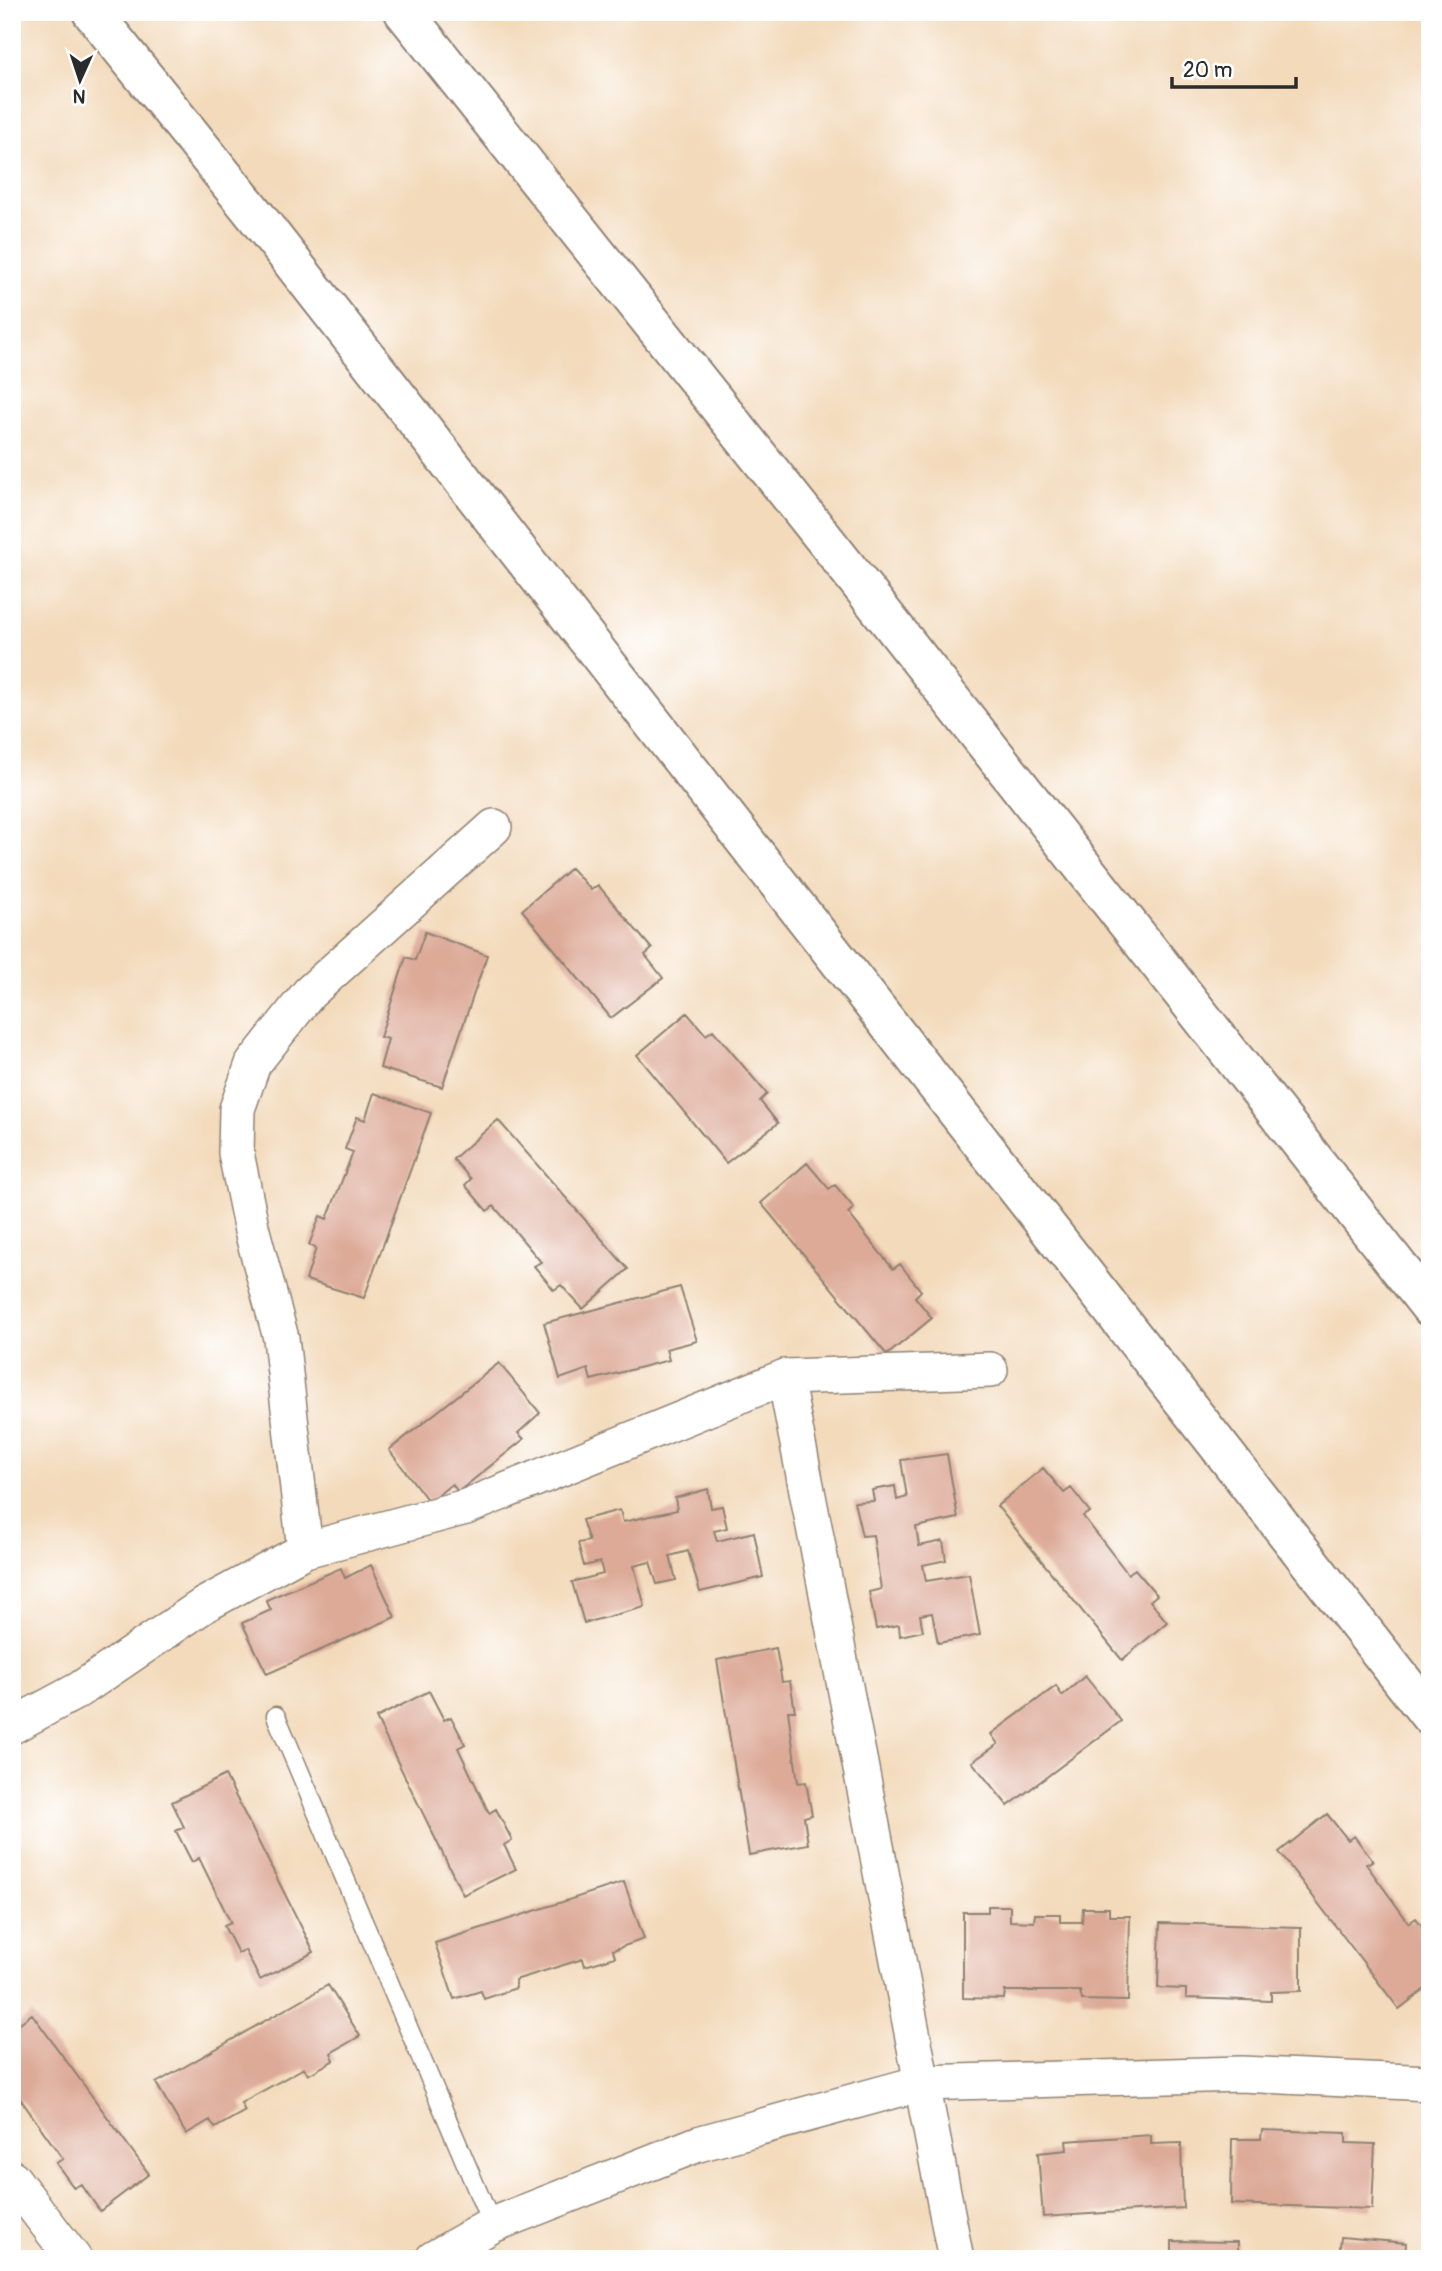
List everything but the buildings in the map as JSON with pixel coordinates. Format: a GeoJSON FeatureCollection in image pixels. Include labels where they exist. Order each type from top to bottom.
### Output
{"type":"FeatureCollection","features":[{"type":"Feature","properties":{"kind":"highway"},"geometry":{"type":"LineString","coordinates":[[92,12],[260,220],[1430,1717]]}},
{"type":"Feature","properties":{"kind":"highway"},"geometry":{"type":"LineString","coordinates":[[404,12],[1430,1307]]}},
{"type":"Feature","properties":{"kind":"street"},"geometry":{"type":"LineString","coordinates":[[305,1550],[281,1338],[252,1231],[236,1153],[237,1109],[253,1065],[309,993],[494,827]]}},
{"type":"Feature","properties":{"kind":"street"},"geometry":{"type":"LineString","coordinates":[[12,1726],[79,1690],[204,1605],[305,1550],[466,1507],[785,1377],[990,1370]]}},
{"type":"Feature","properties":{"kind":"street"},"geometry":{"type":"LineString","coordinates":[[785,1377],[956,2259]]}},
{"type":"Feature","properties":{"kind":"street"},"geometry":{"type":"LineString","coordinates":[[433,2259],[492,2225],[698,2144],[921,2083],[1241,2074],[1430,2083]]}},
{"type":"Feature","properties":{"kind":"street"},"geometry":{"type":"LineString","coordinates":[[12,2178],[74,2259]]}},
{"type":"Feature","properties":{"kind":"lane"},"geometry":{"type":"LineString","coordinates":[[275,1716],[492,2225]]}}]}
